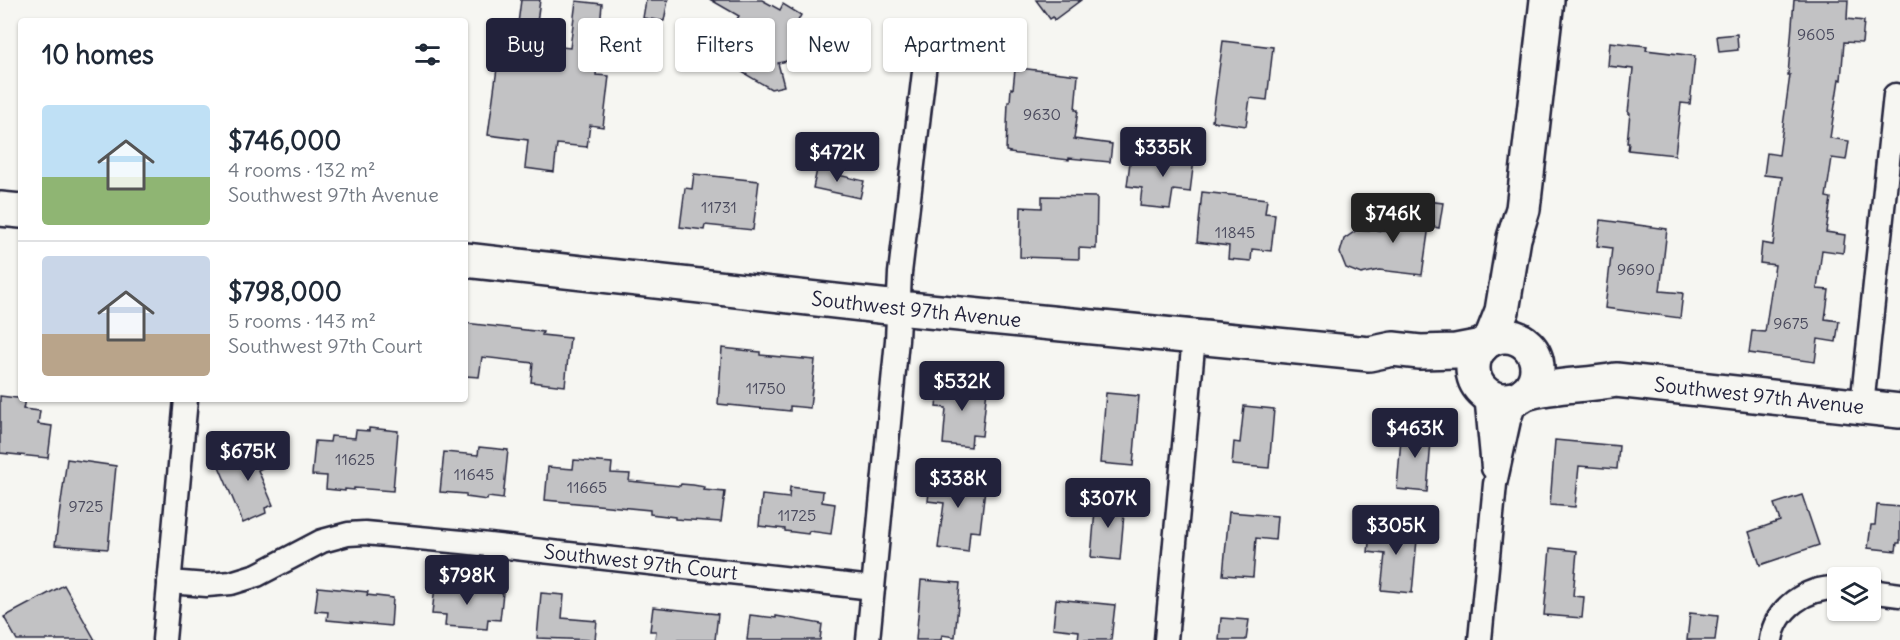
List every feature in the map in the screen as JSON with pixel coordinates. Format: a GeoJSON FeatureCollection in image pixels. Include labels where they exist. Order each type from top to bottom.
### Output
{"type":"FeatureCollection","features":[{"type":"Feature","properties":{"kind":"street"},"geometry":{"type":"LineString","coordinates":[[1523,209],[1528,238],[1522,322],[1536,366],[1535,376],[1532,385],[1502,393],[1474,376],[1473,365],[1476,355],[1487,342],[1503,311],[1514,238],[1523,209],[1547,0]]}},
{"type":"Feature","properties":{"kind":"street"},"geometry":{"type":"LineString","coordinates":[[868,640],[897,340],[900,273],[924,72]]}},
{"type":"Feature","properties":{"kind":"street"},"geometry":{"type":"LineString","coordinates":[[1862,406],[1897,95]]}},
{"type":"Feature","properties":{"kind":"street"},"geometry":{"type":"LineString","coordinates":[[0,209],[18,211]]}},
{"type":"Feature","properties":{"kind":"street","name":"Southwest 97th Avenue"},"geometry":{"type":"LineString","coordinates":[[468,260],[898,308],[1369,354],[1393,349],[1420,352],[1456,351],[1487,342]]}},
{"type":"Feature","properties":{"kind":"street"},"geometry":{"type":"LineString","coordinates":[[1166,640],[1194,337]]}},
{"type":"Feature","properties":{"kind":"street"},"geometry":{"type":"LineString","coordinates":[[1487,342],[1502,337],[1512,337],[1521,341],[1531,352]]}},
{"type":"Feature","properties":{"kind":"street","name":"Southwest 97th Avenue"},"geometry":{"type":"LineString","coordinates":[[1531,352],[1559,364],[1593,371],[1616,380],[1900,411]]}},
{"type":"Feature","properties":{"kind":"street","name":"Southwest 97th Avenue"},"geometry":{"type":"LineString","coordinates":[[1369,354],[1389,364],[1453,374],[1502,393],[1557,385],[1593,385],[1616,380]]}},
{"type":"Feature","properties":{"kind":"street"},"geometry":{"type":"LineString","coordinates":[[1480,640],[1502,393]]}},
{"type":"Feature","properties":{"kind":"street"},"geometry":{"type":"LineString","coordinates":[[164,640],[186,402]]}},
{"type":"Feature","properties":{"kind":"street","name":"Southwest 97th Court"},"geometry":{"type":"LineString","coordinates":[[169,582],[207,585],[231,583],[257,575],[322,541],[339,536],[365,533],[873,588]]}},
{"type":"Feature","properties":{"kind":"street"},"geometry":{"type":"LineString","coordinates":[[1771,640],[1775,624],[1781,614],[1801,597],[1827,589]]}},
{"type":"Feature","properties":{"kind":"street"},"geometry":{"type":"LineString","coordinates":[[1881,592],[1900,595]]}},
{"type":"Feature","properties":{"kind":"building"},"geometry":{"type":"Polygon","coordinates":[[[521,0],[540,0],[538,18],[519,18],[521,0]]]}},
{"type":"Feature","properties":{"kind":"building"},"geometry":{"type":"Polygon","coordinates":[[[646,0],[668,0],[664,21],[663,18],[643,18],[646,0]]]}},
{"type":"Feature","properties":{"kind":"building"},"geometry":{"type":"Polygon","coordinates":[[[711,0],[762,0],[780,10],[783,4],[801,15],[800,18],[787,18],[787,61],[778,63],[784,86],[771,89],[742,72],[775,72],[775,18],[738,18],[739,16],[711,0]]]}},
{"type":"Feature","properties":{"kind":"building"},"geometry":{"type":"Polygon","coordinates":[[[1036,0],[1081,0],[1054,20],[1053,17],[1050,19],[1036,0]]]}},
{"type":"Feature","properties":{"kind":"building"},"geometry":{"type":"Polygon","coordinates":[[[1794,0],[1848,0],[1847,19],[1864,21],[1862,43],[1844,42],[1841,80],[1839,79],[1830,138],[1849,141],[1846,160],[1832,158],[1826,197],[1831,198],[1826,232],[1845,235],[1843,253],[1822,250],[1817,289],[1829,290],[1825,319],[1839,321],[1836,342],[1818,339],[1815,362],[1749,353],[1752,331],[1765,332],[1775,265],[1760,263],[1762,243],[1773,245],[1782,177],[1764,175],[1767,153],[1779,155],[1790,75],[1788,75],[1794,0]]]}},
{"type":"Feature","properties":{"kind":"building"},"geometry":{"type":"Polygon","coordinates":[[[576,1],[602,4],[601,18],[578,18],[578,72],[596,72],[596,75],[609,76],[603,127],[590,125],[587,147],[557,144],[554,172],[525,168],[528,140],[488,135],[497,72],[566,72],[566,48],[570,48],[576,1]]]}},
{"type":"Feature","properties":{"kind":"building"},"geometry":{"type":"Polygon","coordinates":[[[1737,34],[1738,50],[1719,52],[1717,36],[1737,34]]]}},
{"type":"Feature","properties":{"kind":"building"},"geometry":{"type":"Polygon","coordinates":[[[1223,41],[1273,47],[1267,100],[1250,98],[1246,126],[1212,121],[1223,41]]]}},
{"type":"Feature","properties":{"kind":"building"},"geometry":{"type":"Polygon","coordinates":[[[1610,42],[1647,46],[1646,50],[1695,56],[1690,104],[1681,103],[1675,155],[1628,150],[1630,113],[1628,113],[1633,69],[1608,66],[1610,42]]]}},
{"type":"Feature","properties":{"kind":"building"},"geometry":{"type":"Polygon","coordinates":[[[1027,69],[1078,75],[1075,110],[1078,110],[1074,139],[1112,144],[1110,162],[1069,158],[1069,160],[1006,151],[1008,102],[1010,102],[1011,88],[1013,89],[1015,72],[1027,72],[1027,69]]]}},
{"type":"Feature","properties":{"kind":"building"},"geometry":{"type":"Polygon","coordinates":[[[1161,148],[1195,152],[1190,192],[1173,190],[1170,209],[1140,206],[1142,188],[1127,186],[1130,162],[1159,165],[1161,148]]]}},
{"type":"Feature","properties":{"kind":"building"},"geometry":{"type":"Polygon","coordinates":[[[818,165],[835,169],[834,174],[864,181],[860,198],[813,188],[818,165]]]}},
{"type":"Feature","properties":{"kind":"building"},"geometry":{"type":"Polygon","coordinates":[[[694,174],[759,181],[753,230],[705,225],[704,230],[680,227],[685,188],[692,189],[694,174]]]}},
{"type":"Feature","properties":{"kind":"building"},"geometry":{"type":"Polygon","coordinates":[[[1202,192],[1267,199],[1265,213],[1275,214],[1271,251],[1252,249],[1251,261],[1228,259],[1229,246],[1197,242],[1202,192]]]}},
{"type":"Feature","properties":{"kind":"building"},"geometry":{"type":"Polygon","coordinates":[[[1042,196],[1097,197],[1096,249],[1079,248],[1079,259],[1020,257],[1021,207],[1042,208],[1042,196]]]}},
{"type":"Feature","properties":{"kind":"building"},"geometry":{"type":"Polygon","coordinates":[[[1419,200],[1443,203],[1439,228],[1429,226],[1422,275],[1379,270],[1361,274],[1346,268],[1340,253],[1344,239],[1357,230],[1369,231],[1369,229],[1397,233],[1399,218],[1416,221],[1419,200]]]}},
{"type":"Feature","properties":{"kind":"building"},"geometry":{"type":"Polygon","coordinates":[[[1601,220],[1667,229],[1660,291],[1683,293],[1680,318],[1605,308],[1612,248],[1597,246],[1601,220]]]}},
{"type":"Feature","properties":{"kind":"building"},"geometry":{"type":"Polygon","coordinates":[[[468,323],[543,332],[542,335],[570,338],[565,386],[531,382],[533,363],[482,357],[479,377],[468,376],[468,323]]]}},
{"type":"Feature","properties":{"kind":"building"},"geometry":{"type":"Polygon","coordinates":[[[722,348],[760,352],[760,355],[815,360],[810,408],[790,406],[790,411],[718,404],[722,348]]]}},
{"type":"Feature","properties":{"kind":"building"},"geometry":{"type":"Polygon","coordinates":[[[939,381],[977,385],[976,388],[987,389],[982,436],[972,435],[971,447],[943,444],[946,408],[936,407],[939,381]]]}},
{"type":"Feature","properties":{"kind":"building"},"geometry":{"type":"Polygon","coordinates":[[[1106,393],[1139,396],[1133,466],[1100,463],[1106,393]]]}},
{"type":"Feature","properties":{"kind":"building"},"geometry":{"type":"Polygon","coordinates":[[[0,396],[18,398],[18,402],[24,402],[23,409],[40,411],[38,424],[52,426],[48,458],[0,453],[0,396]]]}},
{"type":"Feature","properties":{"kind":"building"},"geometry":{"type":"Polygon","coordinates":[[[1244,406],[1274,409],[1269,468],[1232,465],[1234,442],[1240,443],[1244,406]]]}},
{"type":"Feature","properties":{"kind":"building"},"geometry":{"type":"Polygon","coordinates":[[[1402,426],[1432,428],[1427,492],[1397,489],[1402,426]]]}},
{"type":"Feature","properties":{"kind":"building"},"geometry":{"type":"Polygon","coordinates":[[[369,428],[398,431],[393,491],[354,488],[354,490],[345,489],[345,491],[326,489],[327,476],[312,475],[315,441],[330,442],[331,436],[355,438],[356,430],[369,431],[369,428]]]}},
{"type":"Feature","properties":{"kind":"building"},"geometry":{"type":"Polygon","coordinates":[[[1555,440],[1619,446],[1617,469],[1579,466],[1575,507],[1550,505],[1555,440]]]}},
{"type":"Feature","properties":{"kind":"building"},"geometry":{"type":"Polygon","coordinates":[[[267,443],[275,462],[258,470],[273,505],[265,508],[266,513],[243,523],[218,464],[267,443]]]}},
{"type":"Feature","properties":{"kind":"building"},"geometry":{"type":"Polygon","coordinates":[[[479,447],[508,450],[503,499],[488,497],[487,500],[466,497],[466,494],[440,492],[444,452],[478,455],[479,447]]]}},
{"type":"Feature","properties":{"kind":"building"},"geometry":{"type":"Polygon","coordinates":[[[67,459],[116,466],[108,549],[55,545],[67,459]]]}},
{"type":"Feature","properties":{"kind":"building"},"geometry":{"type":"Polygon","coordinates":[[[574,460],[612,463],[611,473],[630,474],[629,481],[680,486],[681,484],[693,485],[705,487],[704,490],[725,492],[721,522],[675,519],[675,517],[650,514],[650,510],[545,500],[548,467],[573,469],[574,460]]]}},
{"type":"Feature","properties":{"kind":"building"},"geometry":{"type":"Polygon","coordinates":[[[931,474],[986,480],[980,532],[970,531],[968,552],[938,548],[944,503],[928,501],[931,474]]]}},
{"type":"Feature","properties":{"kind":"building"},"geometry":{"type":"Polygon","coordinates":[[[790,487],[823,491],[822,502],[835,504],[831,534],[809,531],[808,534],[759,526],[762,495],[789,498],[790,487]]]}},
{"type":"Feature","properties":{"kind":"building"},"geometry":{"type":"Polygon","coordinates":[[[1802,495],[1819,545],[1760,565],[1749,532],[1780,521],[1774,504],[1802,495]]]}},
{"type":"Feature","properties":{"kind":"building"},"geometry":{"type":"Polygon","coordinates":[[[1096,499],[1125,502],[1120,560],[1091,557],[1096,499]]]}},
{"type":"Feature","properties":{"kind":"building"},"geometry":{"type":"Polygon","coordinates":[[[1877,505],[1900,507],[1900,543],[1897,543],[1896,551],[1868,548],[1871,525],[1875,525],[1877,505]]]}},
{"type":"Feature","properties":{"kind":"building"},"geometry":{"type":"Polygon","coordinates":[[[1229,512],[1277,516],[1275,540],[1256,538],[1253,577],[1223,575],[1229,512]]]}},
{"type":"Feature","properties":{"kind":"building"},"geometry":{"type":"Polygon","coordinates":[[[1371,525],[1418,529],[1412,593],[1381,590],[1385,554],[1368,552],[1371,525]]]}},
{"type":"Feature","properties":{"kind":"building"},"geometry":{"type":"Polygon","coordinates":[[[1550,548],[1577,551],[1573,596],[1584,597],[1582,618],[1544,615],[1550,548]]]}},
{"type":"Feature","properties":{"kind":"building"},"geometry":{"type":"Polygon","coordinates":[[[921,580],[960,583],[955,637],[942,635],[941,640],[916,640],[921,580]]]}},
{"type":"Feature","properties":{"kind":"building"},"geometry":{"type":"Polygon","coordinates":[[[64,585],[95,640],[17,640],[4,617],[64,585]]]}},
{"type":"Feature","properties":{"kind":"building"},"geometry":{"type":"Polygon","coordinates":[[[456,585],[482,587],[482,591],[503,593],[500,620],[488,619],[487,629],[445,626],[446,615],[432,614],[435,586],[456,589],[456,585]]]}},
{"type":"Feature","properties":{"kind":"building"},"geometry":{"type":"Polygon","coordinates":[[[318,587],[368,592],[367,595],[393,598],[391,626],[327,620],[328,612],[315,611],[318,587]]]}},
{"type":"Feature","properties":{"kind":"building"},"geometry":{"type":"Polygon","coordinates":[[[541,593],[564,595],[562,618],[597,621],[595,640],[537,638],[541,593]]]}},
{"type":"Feature","properties":{"kind":"building"},"geometry":{"type":"Polygon","coordinates":[[[1056,599],[1115,605],[1111,640],[1078,640],[1079,631],[1053,628],[1056,599]]]}},
{"type":"Feature","properties":{"kind":"building"},"geometry":{"type":"Polygon","coordinates":[[[653,607],[718,614],[715,640],[655,640],[656,631],[650,631],[653,607]]]}},
{"type":"Feature","properties":{"kind":"building"},"geometry":{"type":"Polygon","coordinates":[[[1690,613],[1718,616],[1715,640],[1687,640],[1690,613]]]}},
{"type":"Feature","properties":{"kind":"building"},"geometry":{"type":"Polygon","coordinates":[[[750,615],[776,618],[776,616],[822,624],[820,640],[747,640],[750,615]]]}},
{"type":"Feature","properties":{"kind":"building"},"geometry":{"type":"Polygon","coordinates":[[[1221,618],[1249,620],[1246,640],[1219,640],[1221,618]]]}}]}
